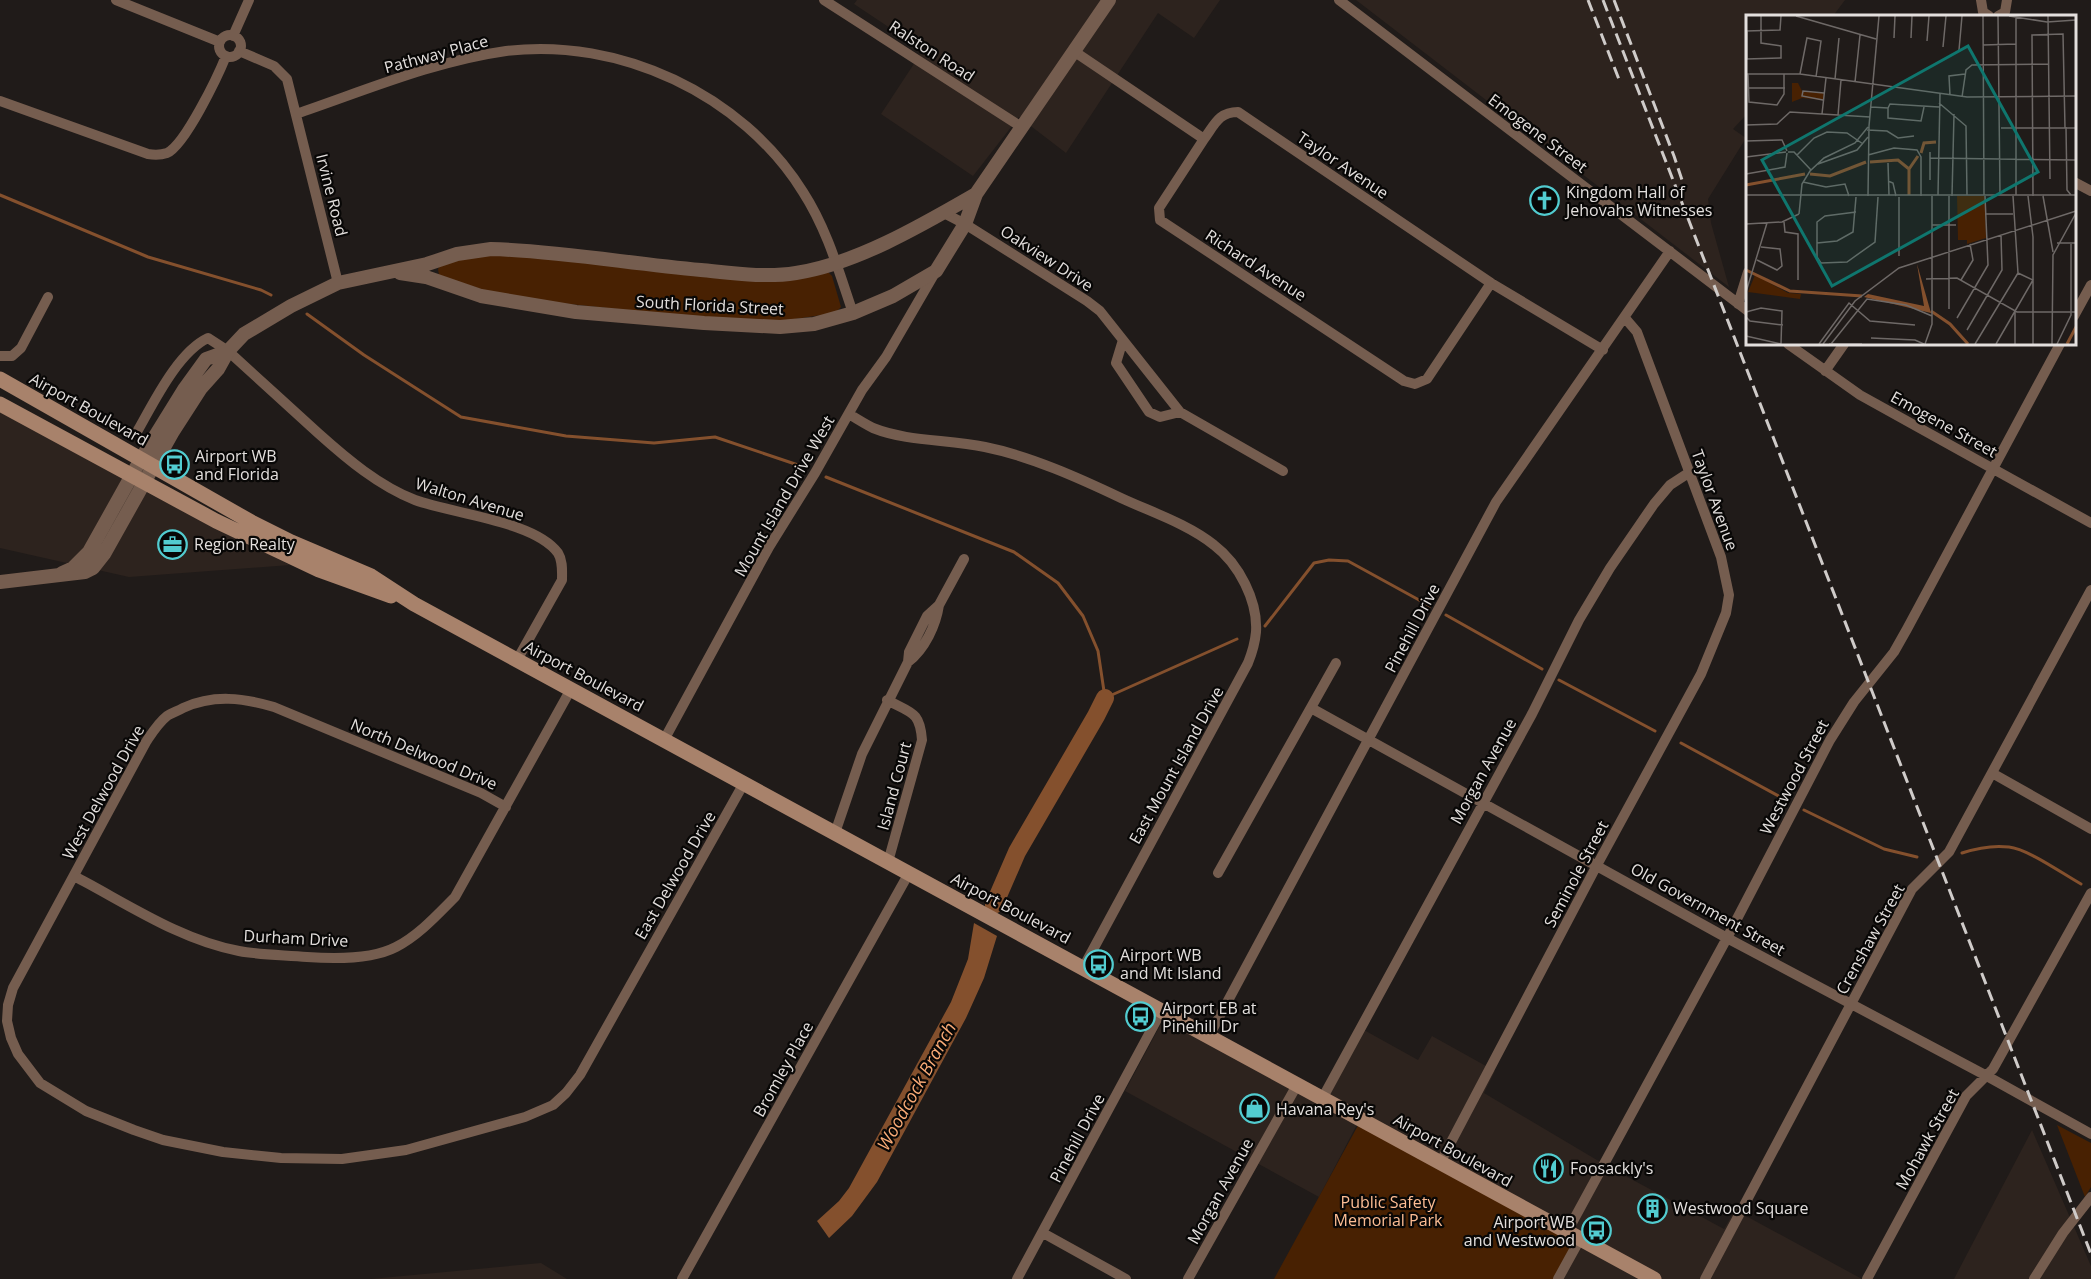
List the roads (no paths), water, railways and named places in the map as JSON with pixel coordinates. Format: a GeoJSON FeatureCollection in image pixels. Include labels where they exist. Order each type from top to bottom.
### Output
{"type":"FeatureCollection","features":[{"type":"Feature","properties":{"kind":"main road","name":"Airport Boulevard"},"geometry":{"type":"LineString","coordinates":[[0,379],[253,523],[371,576],[414,604],[1654,1279]]}},
{"type":"Feature","properties":{"kind":"main road","name":"Airport Boulevard"},"geometry":{"type":"LineString","coordinates":[[0,404],[216,521],[308,565],[414,604]]}},
{"type":"Feature","properties":{"kind":"street"},"geometry":{"type":"LineString","coordinates":[[116,0],[220,42]]}},
{"type":"Feature","properties":{"kind":"street"},"geometry":{"type":"LineString","coordinates":[[233,36],[249,0]]}},
{"type":"Feature","properties":{"kind":"street","name":"Ralston Road"},"geometry":{"type":"LineString","coordinates":[[824,0],[1023,128]]}},
{"type":"Feature","properties":{"kind":"street","name":"South Florida Street"},"geometry":{"type":"LineString","coordinates":[[389,271],[426,277],[499,300],[593,314],[780,327],[824,322],[853,314],[892,296],[936,271],[965,224],[976,194],[1110,0]]}},
{"type":"Feature","properties":{"kind":"street","name":"Emogene Street"},"geometry":{"type":"LineString","coordinates":[[1339,0],[1746,310]]}},
{"type":"Feature","properties":{"kind":"street"},"geometry":{"type":"LineString","coordinates":[[1981,0],[1983,12],[1988,15]]}},
{"type":"Feature","properties":{"kind":"street"},"geometry":{"type":"LineString","coordinates":[[2000,15],[2005,12],[2007,0]]}},
{"type":"Feature","properties":{"kind":"street"},"geometry":{"type":"LineString","coordinates":[[227,36],[233,36],[240,44],[239,51],[232,57],[226,56],[219,49],[220,42],[227,36]]}},
{"type":"Feature","properties":{"kind":"street","name":"Pathway Place"},"geometry":{"type":"LineString","coordinates":[[297,114],[466,58],[504,52],[543,49],[595,54],[668,77],[701,94],[743,123],[777,157],[802,191],[829,241],[853,314]]}},
{"type":"Feature","properties":{"kind":"street","name":"Irvine Road"},"geometry":{"type":"LineString","coordinates":[[239,51],[274,66],[287,79],[338,284]]}},
{"type":"Feature","properties":{"kind":"street"},"geometry":{"type":"LineString","coordinates":[[1075,52],[1204,139]]}},
{"type":"Feature","properties":{"kind":"street"},"geometry":{"type":"LineString","coordinates":[[0,101],[148,154],[160,155],[169,152],[186,133],[226,56]]}},
{"type":"Feature","properties":{"kind":"street","name":"Taylor Avenue"},"geometry":{"type":"LineString","coordinates":[[1204,139],[1227,112],[1238,112],[1491,283],[1603,350]]}},
{"type":"Feature","properties":{"kind":"street","name":"Richard Avenue"},"geometry":{"type":"LineString","coordinates":[[1204,139],[1159,208],[1160,220],[1404,381],[1415,384],[1427,379],[1491,283]]}},
{"type":"Feature","properties":{"kind":"street"},"geometry":{"type":"LineString","coordinates":[[2076,183],[2091,191]]}},
{"type":"Feature","properties":{"kind":"street","name":"South Florida Street"},"geometry":{"type":"LineString","coordinates":[[0,582],[55,576],[73,568],[89,552],[147,462],[172,433],[201,388],[218,369],[228,351],[244,334],[264,321],[313,294],[338,284],[427,264],[457,254],[491,249],[749,275],[798,273],[836,263],[863,252],[944,213],[976,194]]}},
{"type":"Feature","properties":{"kind":"street","name":"Oakview Drive"},"geometry":{"type":"LineString","coordinates":[[944,213],[1087,301],[1100,311],[1180,412],[1283,471]]}},
{"type":"Feature","properties":{"kind":"street","name":"Pinehill Drive"},"geometry":{"type":"LineString","coordinates":[[1209,1036],[1496,502],[1670,251]]}},
{"type":"Feature","properties":{"kind":"street","name":"Mount Island Drive West"},"geometry":{"type":"LineString","coordinates":[[664,740],[769,547],[936,271]]}},
{"type":"Feature","properties":{"kind":"street"},"geometry":{"type":"LineString","coordinates":[[1738,304],[1746,278]]}},
{"type":"Feature","properties":{"kind":"street"},"geometry":{"type":"LineString","coordinates":[[2076,312],[2091,285]]}},
{"type":"Feature","properties":{"kind":"street"},"geometry":{"type":"LineString","coordinates":[[0,356],[12,356],[21,348],[48,297]]}},
{"type":"Feature","properties":{"kind":"street","name":"Taylor Avenue"},"geometry":{"type":"LineString","coordinates":[[1625,318],[1636,332],[1690,472],[1721,557],[1729,595]]}},
{"type":"Feature","properties":{"kind":"street"},"geometry":{"type":"LineString","coordinates":[[138,430],[166,383],[192,349],[208,338],[228,351]]}},
{"type":"Feature","properties":{"kind":"street"},"geometry":{"type":"LineString","coordinates":[[1123,340],[1116,363],[1149,411],[1160,417],[1180,412]]}},
{"type":"Feature","properties":{"kind":"street","name":"Emogene Street"},"geometry":{"type":"LineString","coordinates":[[1789,345],[1860,395],[2091,523]]}},
{"type":"Feature","properties":{"kind":"street"},"geometry":{"type":"LineString","coordinates":[[1825,371],[1843,345]]}},
{"type":"Feature","properties":{"kind":"street","name":"Westwood Street"},"geometry":{"type":"LineString","coordinates":[[1558,1279],[1574,1235],[1830,740],[1854,702],[1894,652],[2059,345]]}},
{"type":"Feature","properties":{"kind":"street","name":"Walton Avenue"},"geometry":{"type":"LineString","coordinates":[[228,351],[353,464],[386,485],[414,500],[516,527],[546,541],[559,555],[562,580],[517,660]]}},
{"type":"Feature","properties":{"kind":"street","name":"East Mount Island Drive"},"geometry":{"type":"LineString","coordinates":[[849,414],[873,428],[899,435],[985,447],[1079,478],[1195,532],[1214,544],[1237,569],[1249,594],[1255,615],[1256,630],[1248,663],[1083,968]]}},
{"type":"Feature","properties":{"kind":"street","name":"Morgan Avenue"},"geometry":{"type":"LineString","coordinates":[[1322,1099],[1532,714],[1579,620],[1610,568],[1653,504],[1670,485],[1690,472]]}},
{"type":"Feature","properties":{"kind":"street"},"geometry":{"type":"LineString","coordinates":[[835,833],[862,754],[908,662],[909,652],[927,616],[939,605],[964,560]]}},
{"type":"Feature","properties":{"kind":"street","name":"Crenshaw Street"},"geometry":{"type":"LineString","coordinates":[[1705,1279],[1912,889],[1949,852],[2091,590]]}},
{"type":"Feature","properties":{"kind":"street","name":"Seminole Street"},"geometry":{"type":"LineString","coordinates":[[1440,1163],[1597,865],[1701,674],[1726,613],[1729,595]]}},
{"type":"Feature","properties":{"kind":"street"},"geometry":{"type":"LineString","coordinates":[[1218,873],[1336,663]]}},
{"type":"Feature","properties":{"kind":"street","name":"Durham Drive"},"geometry":{"type":"LineString","coordinates":[[74,876],[179,932],[240,951],[323,958],[371,954],[395,948],[435,918],[454,897],[571,689]]}},
{"type":"Feature","properties":{"kind":"street","name":"West Delwood Drive"},"geometry":{"type":"LineString","coordinates":[[8,1005],[13,988],[146,742],[167,716],[194,704],[228,698],[251,700],[274,707],[329,730]]}},
{"type":"Feature","properties":{"kind":"street","name":"Island Court"},"geometry":{"type":"LineString","coordinates":[[887,700],[917,715],[921,725],[922,740],[888,862]]}},
{"type":"Feature","properties":{"kind":"street","name":"Old Government Street"},"geometry":{"type":"LineString","coordinates":[[1311,708],[1726,938],[1985,1075],[2091,1134]]}},
{"type":"Feature","properties":{"kind":"street","name":"North Delwood Drive"},"geometry":{"type":"LineString","coordinates":[[329,730],[481,793],[506,807]]}},
{"type":"Feature","properties":{"kind":"street"},"geometry":{"type":"LineString","coordinates":[[1992,773],[2091,829]]}},
{"type":"Feature","properties":{"kind":"street","name":"East Delwood Drive"},"geometry":{"type":"LineString","coordinates":[[8,1005],[7,1021],[11,1038],[18,1054],[40,1083],[86,1111],[163,1140],[223,1152],[281,1158],[342,1159],[406,1150],[525,1118],[553,1105],[580,1075],[744,783]]}},
{"type":"Feature","properties":{"kind":"street","name":"Bromley Place"},"geometry":{"type":"LineString","coordinates":[[682,1279],[909,873]]}},
{"type":"Feature","properties":{"kind":"street","name":"Mohawk Street"},"geometry":{"type":"LineString","coordinates":[[1868,1279],[1966,1096],[1993,1069],[2091,893]]}},
{"type":"Feature","properties":{"kind":"street","name":"Pinehill Drive"},"geometry":{"type":"LineString","coordinates":[[1017,1279],[1162,1010]]}},
{"type":"Feature","properties":{"kind":"street","name":"Morgan Avenue"},"geometry":{"type":"LineString","coordinates":[[1188,1279],[1297,1085]]}},
{"type":"Feature","properties":{"kind":"street"},"geometry":{"type":"LineString","coordinates":[[2034,1279],[2063,1233],[2091,1197]]}},
{"type":"Feature","properties":{"kind":"street"},"geometry":{"type":"LineString","coordinates":[[1043,1233],[1126,1279]]}},
{"type":"Feature","properties":{"kind":"water"},"geometry":{"type":"Polygon","coordinates":[[[974,923],[997,936],[984,978],[966,1018],[877,1182],[852,1216],[829,1238],[817,1221],[839,1201],[849,1188],[951,1002],[968,959],[974,923]]]}},
{"type":"Feature","properties":{"kind":"waterway"},"geometry":{"type":"LineString","coordinates":[[0,195],[148,257],[261,290],[271,295]]}},
{"type":"Feature","properties":{"kind":"waterway"},"geometry":{"type":"LineString","coordinates":[[307,314],[364,355],[461,417],[566,436],[654,443],[715,437],[801,466]]}},
{"type":"Feature","properties":{"kind":"waterway"},"geometry":{"type":"LineString","coordinates":[[826,477],[1014,552],[1058,583],[1083,616],[1098,651],[1105,698],[1237,639]]}},
{"type":"Feature","properties":{"kind":"waterway"},"geometry":{"type":"LineString","coordinates":[[1265,626],[1314,563],[1329,560],[1348,561],[1430,606]]}},
{"type":"Feature","properties":{"kind":"waterway"},"geometry":{"type":"LineString","coordinates":[[1446,615],[1542,669]]}},
{"type":"Feature","properties":{"kind":"waterway"},"geometry":{"type":"LineString","coordinates":[[1559,680],[1655,731]]}},
{"type":"Feature","properties":{"kind":"waterway","name":"Woodcock Branch"},"geometry":{"type":"LineString","coordinates":[[994,905],[1017,852],[1105,698]]}},
{"type":"Feature","properties":{"kind":"waterway"},"geometry":{"type":"LineString","coordinates":[[1681,743],[1784,799]]}},
{"type":"Feature","properties":{"kind":"waterway"},"geometry":{"type":"LineString","coordinates":[[1804,810],[1884,849],[1917,857]]}},
{"type":"Feature","properties":{"kind":"waterway"},"geometry":{"type":"LineString","coordinates":[[1962,853],[1979,848],[2003,846],[2017,849],[2081,884]]}},
{"type":"Feature","properties":{"kind":"railway"},"geometry":{"type":"LineString","coordinates":[[1588,0],[1620,82]]}},
{"type":"Feature","properties":{"kind":"railway"},"geometry":{"type":"LineString","coordinates":[[1603,0],[2091,1254]]}},
{"type":"Feature","properties":{"kind":"railway"},"geometry":{"type":"LineString","coordinates":[[1614,0],[1683,183]]}},
{"type":"Feature","properties":{"kind":"place","name":"Kingdom Hall of Jehovahs Witnesses"},"geometry":{"type":"Point","coordinates":[1545,201]}},
{"type":"Feature","properties":{"kind":"place","name":"Airport WB and Florida"},"geometry":{"type":"Point","coordinates":[174,465]}},
{"type":"Feature","properties":{"kind":"place","name":"Region Realty"},"geometry":{"type":"Point","coordinates":[173,544]}},
{"type":"Feature","properties":{"kind":"place","name":"Airport WB and Mt Island"},"geometry":{"type":"Point","coordinates":[1099,964]}},
{"type":"Feature","properties":{"kind":"place","name":"Airport EB at Pinehill Dr"},"geometry":{"type":"Point","coordinates":[1141,1017]}},
{"type":"Feature","properties":{"kind":"place","name":"Havana Rey's"},"geometry":{"type":"Point","coordinates":[1255,1109]}},
{"type":"Feature","properties":{"kind":"place","name":"Foosackly's"},"geometry":{"type":"Point","coordinates":[1549,1168]}},
{"type":"Feature","properties":{"kind":"place","name":"Westwood Square"},"geometry":{"type":"Point","coordinates":[1652,1208]}},
{"type":"Feature","properties":{"kind":"place","name":"Airport WB and Westwood"},"geometry":{"type":"Point","coordinates":[1596,1231]}},
{"type":"Feature","properties":{"kind":"park label","name":"Public Safety Memorial Park"},"geometry":{"type":"Point","coordinates":[1388,1211]}}]}
